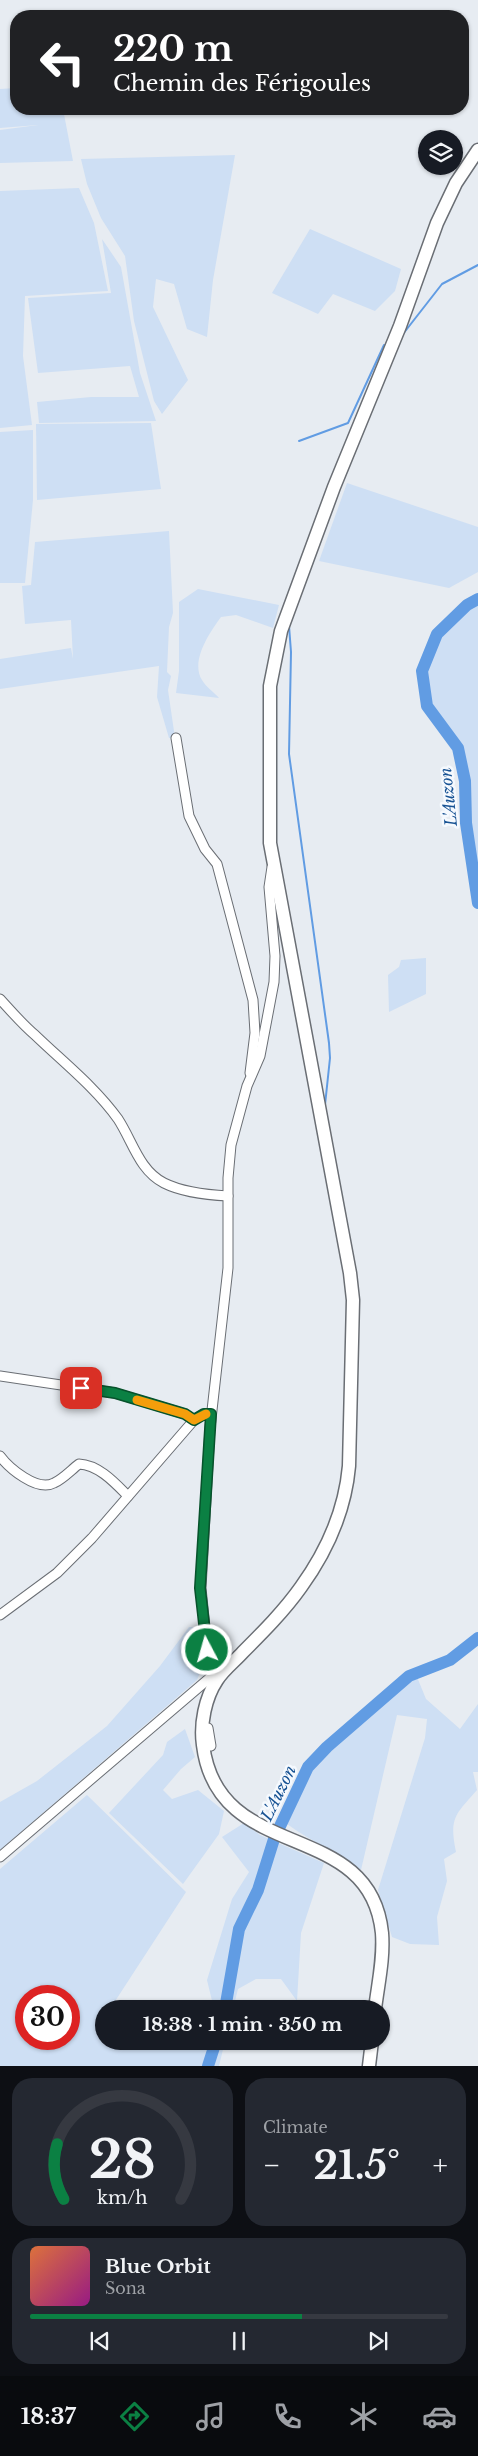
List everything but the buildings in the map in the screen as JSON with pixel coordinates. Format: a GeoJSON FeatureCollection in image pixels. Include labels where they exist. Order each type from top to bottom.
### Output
{"type":"FeatureCollection","features":[{"type":"Feature","properties":{"kind":"main road"},"geometry":{"type":"LineString","coordinates":[[376,2000],[381,1964],[382,1932],[376,1908],[370,1895],[356,1876],[337,1860],[253,1822],[236,1811],[223,1796],[206,1761],[203,1746],[203,1724],[206,1706],[217,1679],[300,1589],[331,1536],[347,1486],[352,1397],[353,1300],[350,1273],[272,859],[269,823],[268,705],[272,666],[281,631],[334,487],[403,317],[437,223],[456,183],[478,150]]}},
{"type":"Feature","properties":{"kind":"main road"},"geometry":{"type":"LineString","coordinates":[[217,1679],[211,1746],[218,1770],[228,1793],[253,1822]]}},
{"type":"Feature","properties":{"kind":"main road"},"geometry":{"type":"LineString","coordinates":[[369,2066],[371,2050]]}},
{"type":"Feature","properties":{"kind":"street"},"geometry":{"type":"LineString","coordinates":[[176,738],[189,816],[205,848],[217,864],[253,1000],[254,1033],[248,1086]]}},
{"type":"Feature","properties":{"kind":"street"},"geometry":{"type":"LineString","coordinates":[[0,1857],[217,1679],[209,1667],[200,1588],[211,1414],[228,1268],[228,1196],[231,1145],[248,1086],[260,1056],[270,1008],[275,956],[269,887],[272,859]]}},
{"type":"Feature","properties":{"kind":"street"},"geometry":{"type":"LineString","coordinates":[[0,999],[33,1034],[99,1095],[119,1121],[134,1150],[149,1171],[164,1183],[184,1190],[228,1196]]}},
{"type":"Feature","properties":{"kind":"street"},"geometry":{"type":"LineString","coordinates":[[0,1376],[115,1393],[185,1414],[194,1420]]}},
{"type":"Feature","properties":{"kind":"street"},"geometry":{"type":"LineString","coordinates":[[0,1615],[57,1573],[92,1538],[194,1420],[204,1414],[211,1414]]}},
{"type":"Feature","properties":{"kind":"street"},"geometry":{"type":"LineString","coordinates":[[0,1456],[12,1470],[21,1476],[48,1485],[54,1484],[79,1464],[86,1464],[97,1469],[128,1496]]}},
{"type":"Feature","properties":{"kind":"shaded area"},"geometry":{"type":"Polygon","coordinates":[[[10,88],[10,115],[64,115],[73,161],[0,163],[0,130],[38,125],[0,128],[0,89],[10,88]]]}},
{"type":"Feature","properties":{"kind":"shaded area"},"geometry":{"type":"Polygon","coordinates":[[[235,155],[213,280],[207,337],[187,329],[174,284],[156,279],[153,307],[188,380],[162,414],[154,401],[134,321],[125,256],[101,218],[87,184],[81,159],[235,155]]]}},
{"type":"Feature","properties":{"kind":"shaded area"},"geometry":{"type":"Polygon","coordinates":[[[79,188],[94,223],[108,291],[25,296],[23,356],[32,425],[0,428],[0,191],[79,188]]]}},
{"type":"Feature","properties":{"kind":"shaded area"},"geometry":{"type":"Polygon","coordinates":[[[310,229],[401,269],[395,291],[375,311],[333,294],[318,314],[272,293],[310,229]]]}},
{"type":"Feature","properties":{"kind":"shaded area"},"geometry":{"type":"Polygon","coordinates":[[[102,239],[121,267],[140,373],[156,421],[39,423],[37,402],[91,397],[139,397],[130,366],[38,373],[28,298],[111,293],[102,239]]]}},
{"type":"Feature","properties":{"kind":"shaded area"},"geometry":{"type":"Polygon","coordinates":[[[151,423],[161,489],[37,500],[36,424],[151,423]]]}},
{"type":"Feature","properties":{"kind":"shaded area"},"geometry":{"type":"Polygon","coordinates":[[[33,430],[33,500],[25,583],[0,583],[0,432],[33,430]]]}},
{"type":"Feature","properties":{"kind":"shaded area"},"geometry":{"type":"Polygon","coordinates":[[[347,483],[478,527],[478,572],[449,588],[319,561],[347,483]]]}},
{"type":"Feature","properties":{"kind":"shaded area"},"geometry":{"type":"Polygon","coordinates":[[[169,531],[173,613],[169,627],[167,672],[171,676],[168,690],[175,738],[169,738],[157,697],[159,666],[0,689],[0,659],[71,648],[73,659],[71,620],[25,624],[22,586],[31,585],[35,542],[169,531]]]}},
{"type":"Feature","properties":{"kind":"shaded area"},"geometry":{"type":"Polygon","coordinates":[[[198,589],[279,605],[273,628],[236,615],[221,617],[212,630],[203,647],[198,664],[202,680],[219,698],[176,693],[179,671],[179,602],[198,589]]]}},
{"type":"Feature","properties":{"kind":"shaded area"},"geometry":{"type":"Polygon","coordinates":[[[478,601],[478,893],[469,821],[468,781],[461,748],[431,706],[426,671],[440,636],[468,607],[478,601]]]}},
{"type":"Feature","properties":{"kind":"shaded area"},"geometry":{"type":"Polygon","coordinates":[[[426,958],[426,994],[389,1012],[388,975],[399,967],[401,960],[426,958]]]}},
{"type":"Feature","properties":{"kind":"shaded area"},"geometry":{"type":"Polygon","coordinates":[[[189,1627],[201,1627],[205,1661],[197,1680],[0,1850],[0,1802],[37,1781],[107,1726],[160,1666],[189,1627]]]}},
{"type":"Feature","properties":{"kind":"shaded area"},"geometry":{"type":"Polygon","coordinates":[[[417,1677],[426,1699],[460,1729],[478,1704],[478,1772],[473,1772],[477,1790],[463,1805],[456,1818],[453,1831],[456,1852],[444,1859],[447,1881],[437,1917],[439,1945],[410,1944],[392,1937],[378,1890],[425,1738],[427,1719],[397,1715],[361,1870],[287,1824],[312,1771],[342,1739],[412,1678],[417,1677]]]}},
{"type":"Feature","properties":{"kind":"shaded area"},"geometry":{"type":"Polygon","coordinates":[[[185,1729],[195,1757],[181,1769],[163,1790],[172,1799],[198,1790],[224,1811],[219,1834],[183,1884],[109,1813],[163,1755],[167,1742],[185,1729]]]}},
{"type":"Feature","properties":{"kind":"shaded area"},"geometry":{"type":"Polygon","coordinates":[[[87,1795],[186,1892],[116,2000],[95,2000],[95,2050],[223,2050],[219,2066],[0,2066],[0,1869],[87,1795]]]}},
{"type":"Feature","properties":{"kind":"shaded area"},"geometry":{"type":"Polygon","coordinates":[[[244,1823],[260,1835],[324,1863],[301,1933],[297,2000],[281,1979],[256,1979],[238,1989],[235,2000],[212,2000],[207,1980],[232,1899],[249,1872],[222,1837],[244,1823]]]}},
{"type":"Feature","properties":{"kind":"waterway"},"geometry":{"type":"LineString","coordinates":[[403,334],[442,284],[478,265]]}},
{"type":"Feature","properties":{"kind":"waterway"},"geometry":{"type":"LineString","coordinates":[[299,441],[348,423],[384,345]]}},
{"type":"Feature","properties":{"kind":"waterway","name":"L'Auzon"},"geometry":{"type":"LineString","coordinates":[[478,599],[467,605],[437,634],[422,671],[427,706],[458,748],[465,781],[466,823],[478,903]]}},
{"type":"Feature","properties":{"kind":"waterway"},"geometry":{"type":"LineString","coordinates":[[289,626],[291,652],[289,754],[329,1043],[330,1058],[325,1105]]}},
{"type":"Feature","properties":{"kind":"waterway","name":"L'Auzon"},"geometry":{"type":"LineString","coordinates":[[227,2000],[239,1929],[258,1890],[274,1839],[308,1767],[327,1747],[409,1676],[450,1660],[478,1638]]}},
{"type":"Feature","properties":{"kind":"waterway","name":"L'Auzon"},"geometry":{"type":"LineString","coordinates":[[208,2066],[213,2050]]}},
{"type":"Feature","properties":{"kind":"slow traffic"},"geometry":{"type":"LineString","coordinates":[[137,1400],[185,1414],[194,1420],[206,1414]]}},
{"type":"Feature","properties":{"kind":"route"},"geometry":{"type":"LineString","coordinates":[[81,1388],[115,1393],[185,1414],[194,1420],[204,1414],[211,1414],[200,1588],[207,1650]]}}]}
